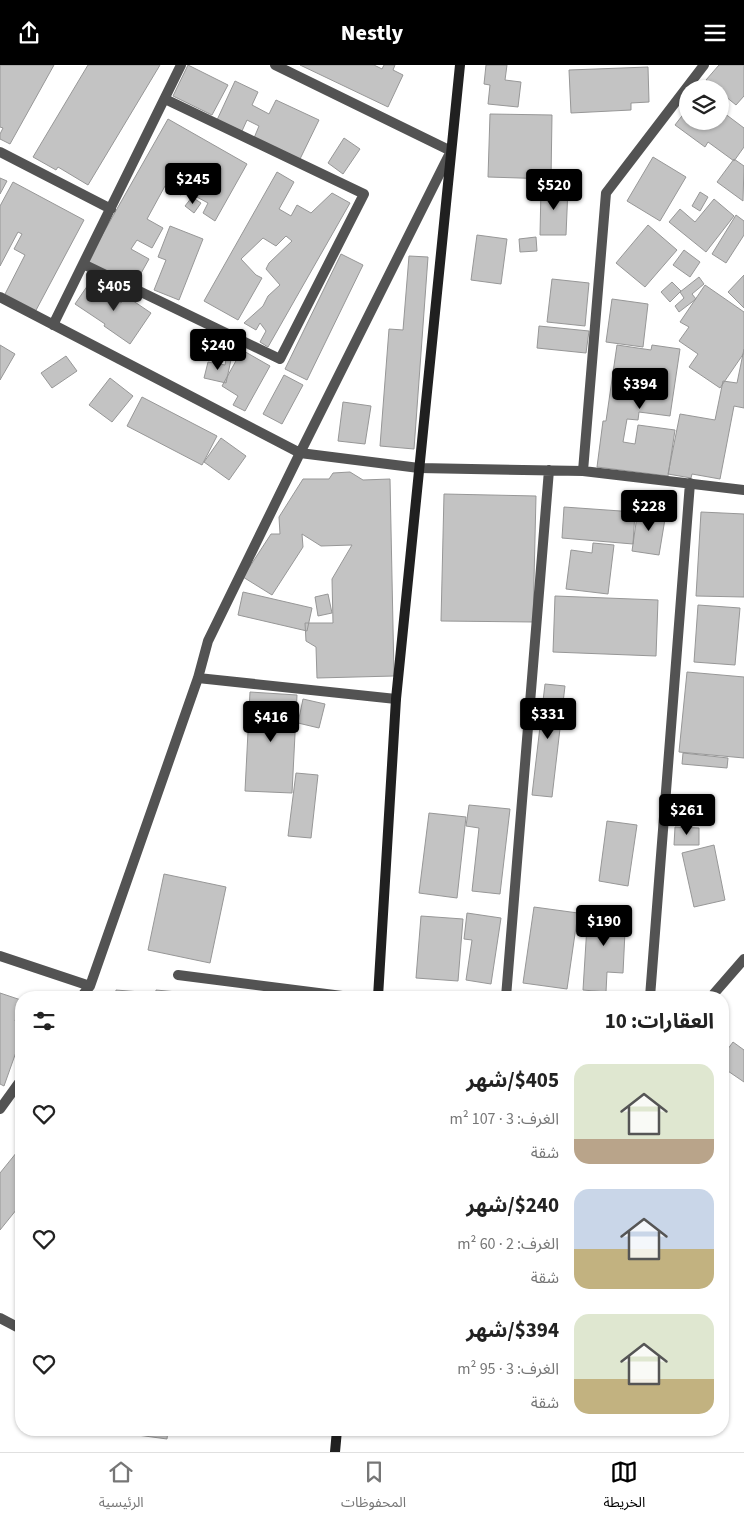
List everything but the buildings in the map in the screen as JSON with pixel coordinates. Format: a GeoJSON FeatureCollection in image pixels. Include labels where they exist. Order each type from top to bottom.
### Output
{"type":"FeatureCollection","features":[{"type":"Feature","properties":{"kind":"main road"},"geometry":{"type":"LineString","coordinates":[[378,991],[396,699],[460,65]]}},
{"type":"Feature","properties":{"kind":"main road"},"geometry":{"type":"LineString","coordinates":[[335,1452],[336,1436]]}},
{"type":"Feature","properties":{"kind":"street"},"geometry":{"type":"LineString","coordinates":[[53,325],[181,65]]}},
{"type":"Feature","properties":{"kind":"street"},"geometry":{"type":"LineString","coordinates":[[86,991],[90,986],[198,679],[208,641],[451,151],[275,65]]}},
{"type":"Feature","properties":{"kind":"street"},"geometry":{"type":"LineString","coordinates":[[583,471],[606,193],[704,65]]}},
{"type":"Feature","properties":{"kind":"street"},"geometry":{"type":"LineString","coordinates":[[83,263],[280,359],[364,194],[164,99]]}},
{"type":"Feature","properties":{"kind":"street"},"geometry":{"type":"LineString","coordinates":[[0,152],[111,209]]}},
{"type":"Feature","properties":{"kind":"street"},"geometry":{"type":"LineString","coordinates":[[0,297],[300,453],[419,467],[583,471],[744,490]]}},
{"type":"Feature","properties":{"kind":"street"},"geometry":{"type":"LineString","coordinates":[[506,991],[549,470]]}},
{"type":"Feature","properties":{"kind":"street"},"geometry":{"type":"LineString","coordinates":[[650,991],[690,483]]}},
{"type":"Feature","properties":{"kind":"street"},"geometry":{"type":"LineString","coordinates":[[198,679],[396,699]]}},
{"type":"Feature","properties":{"kind":"street"},"geometry":{"type":"LineString","coordinates":[[0,956],[90,986]]}},
{"type":"Feature","properties":{"kind":"street"},"geometry":{"type":"LineString","coordinates":[[716,991],[744,959]]}},
{"type":"Feature","properties":{"kind":"street"},"geometry":{"type":"LineString","coordinates":[[178,975],[303,991]]}},
{"type":"Feature","properties":{"kind":"street"},"geometry":{"type":"LineString","coordinates":[[0,1109],[15,1088]]}},
{"type":"Feature","properties":{"kind":"street"},"geometry":{"type":"LineString","coordinates":[[0,1318],[15,1326]]}}]}
